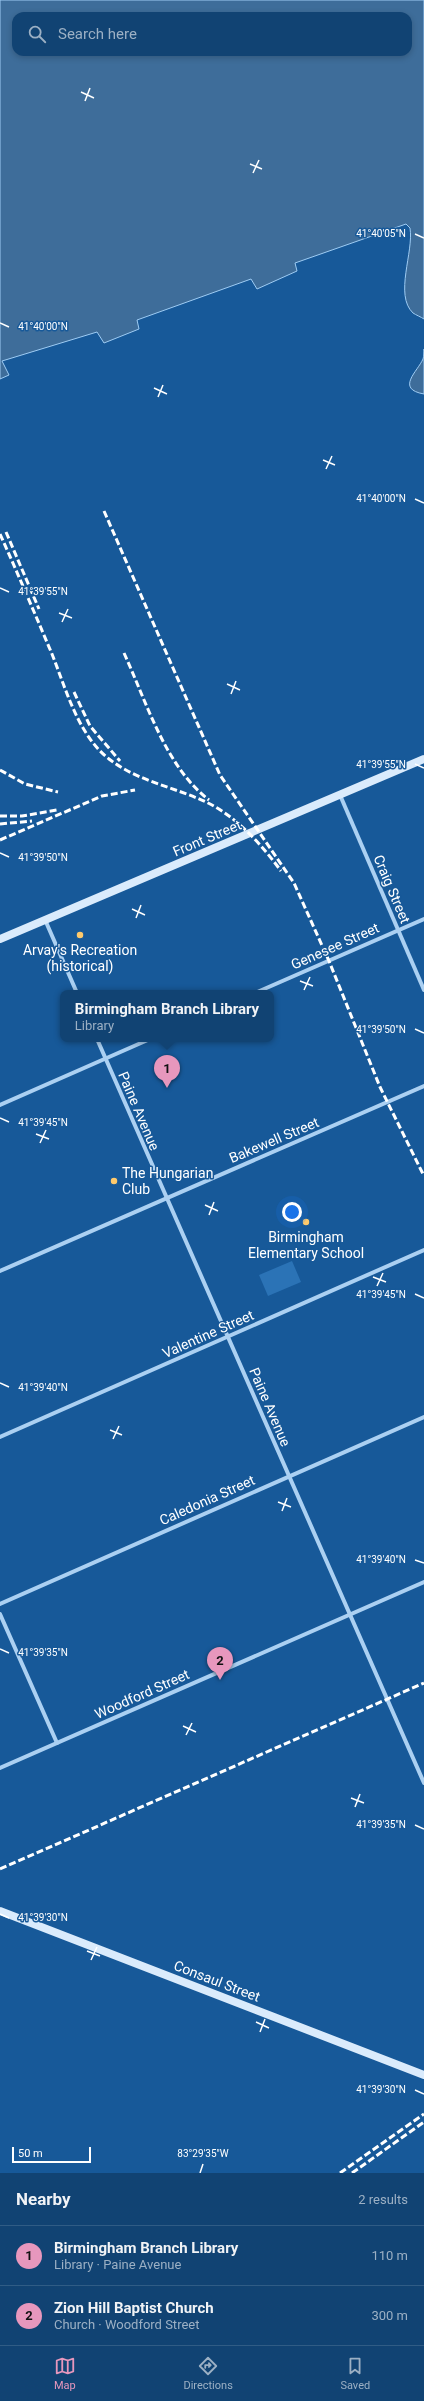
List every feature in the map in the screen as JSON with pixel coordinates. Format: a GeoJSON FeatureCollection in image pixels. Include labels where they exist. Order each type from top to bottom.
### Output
{"type":"FeatureCollection","features":[{"type":"Feature","properties":{"kind":"street","name":"Front Street"},"geometry":{"type":"LineString","coordinates":[[0,939],[46,922],[424,759]]}},
{"type":"Feature","properties":{"kind":"street","name":"Craig Street"},"geometry":{"type":"LineString","coordinates":[[340,796],[424,990]]}},
{"type":"Feature","properties":{"kind":"street","name":"Genesee Street"},"geometry":{"type":"LineString","coordinates":[[262,990],[424,918]]}},
{"type":"Feature","properties":{"kind":"street"},"geometry":{"type":"LineString","coordinates":[[46,922],[76,990]]}},
{"type":"Feature","properties":{"kind":"street","name":"Paine Avenue"},"geometry":{"type":"LineString","coordinates":[[97,1042],[165,1199],[424,1783]]}},
{"type":"Feature","properties":{"kind":"street"},"geometry":{"type":"LineString","coordinates":[[0,1105],[143,1042]]}},
{"type":"Feature","properties":{"kind":"street","name":"Bakewell Street"},"geometry":{"type":"LineString","coordinates":[[0,1271],[424,1086]]}},
{"type":"Feature","properties":{"kind":"street","name":"Valentine Street"},"geometry":{"type":"LineString","coordinates":[[0,1438],[424,1250]]}},
{"type":"Feature","properties":{"kind":"street","name":"Caledonia Street"},"geometry":{"type":"LineString","coordinates":[[0,1604],[424,1417]]}},
{"type":"Feature","properties":{"kind":"street","name":"Woodford Street"},"geometry":{"type":"LineString","coordinates":[[0,1768],[424,1582]]}},
{"type":"Feature","properties":{"kind":"street"},"geometry":{"type":"LineString","coordinates":[[0,1614],[57,1743]]}},
{"type":"Feature","properties":{"kind":"street","name":"Consaul Street"},"geometry":{"type":"LineString","coordinates":[[0,1911],[424,2075]]}},
{"type":"Feature","properties":{"kind":"shaded area"},"geometry":{"type":"Polygon","coordinates":[[[0,0],[424,0],[424,319],[413,313],[405,296],[410,238],[410,228],[406,224],[295,263],[297,271],[257,289],[251,279],[137,320],[139,329],[104,343],[97,332],[2,361],[9,375],[0,379],[0,0]]]}},
{"type":"Feature","properties":{"kind":"shaded area"},"geometry":{"type":"Polygon","coordinates":[[[424,355],[424,394],[415,392],[411,388],[410,384],[413,374],[424,355]]]}},
{"type":"Feature","properties":{"kind":"shaded area"},"geometry":{"type":"Polygon","coordinates":[[[292,1261],[301,1282],[268,1296],[259,1275],[292,1261]]]}},
{"type":"Feature","properties":{"kind":"railway"},"geometry":{"type":"LineString","coordinates":[[104,511],[220,775],[294,883],[329,961],[380,1087],[424,1176]]}},
{"type":"Feature","properties":{"kind":"railway"},"geometry":{"type":"LineString","coordinates":[[6,532],[39,609]]}},
{"type":"Feature","properties":{"kind":"railway"},"geometry":{"type":"LineString","coordinates":[[0,534],[52,654],[74,711],[89,737],[98,749],[109,759],[131,773],[206,802],[228,815],[257,841],[281,871]]}},
{"type":"Feature","properties":{"kind":"railway"},"geometry":{"type":"LineString","coordinates":[[124,653],[149,713],[169,752],[180,770],[209,800]]}},
{"type":"Feature","properties":{"kind":"railway"},"geometry":{"type":"LineString","coordinates":[[74,692],[90,726],[120,761]]}},
{"type":"Feature","properties":{"kind":"railway"},"geometry":{"type":"LineString","coordinates":[[0,770],[25,784],[58,792]]}},
{"type":"Feature","properties":{"kind":"railway"},"geometry":{"type":"LineString","coordinates":[[0,840],[102,796],[135,790]]}},
{"type":"Feature","properties":{"kind":"railway"},"geometry":{"type":"LineString","coordinates":[[0,816],[22,816],[57,810]]}},
{"type":"Feature","properties":{"kind":"railway"},"geometry":{"type":"LineString","coordinates":[[0,824],[32,821]]}},
{"type":"Feature","properties":{"kind":"railway"},"geometry":{"type":"LineString","coordinates":[[0,1869],[424,1683]]}},
{"type":"Feature","properties":{"kind":"railway"},"geometry":{"type":"LineString","coordinates":[[340,2173],[424,2114]]}},
{"type":"Feature","properties":{"kind":"railway"},"geometry":{"type":"LineString","coordinates":[[352,2173],[424,2122]]}},
{"type":"Feature","properties":{"kind":"place","name":"Arvay's Recreation (historical)"},"geometry":{"type":"Point","coordinates":[80,935]}},
{"type":"Feature","properties":{"kind":"place","name":"Birmingham Branch Library"},"geometry":{"type":"Point","coordinates":[167,1088]}},
{"type":"Feature","properties":{"kind":"place","name":"The Hungarian Club"},"geometry":{"type":"Point","coordinates":[114,1181]}},
{"type":"Feature","properties":{"kind":"place","name":"Birmingham Elementary School"},"geometry":{"type":"Point","coordinates":[306,1222]}},
{"type":"Feature","properties":{"kind":"place","name":"Zion Hill Baptist Church"},"geometry":{"type":"Point","coordinates":[220,1680]}}]}
